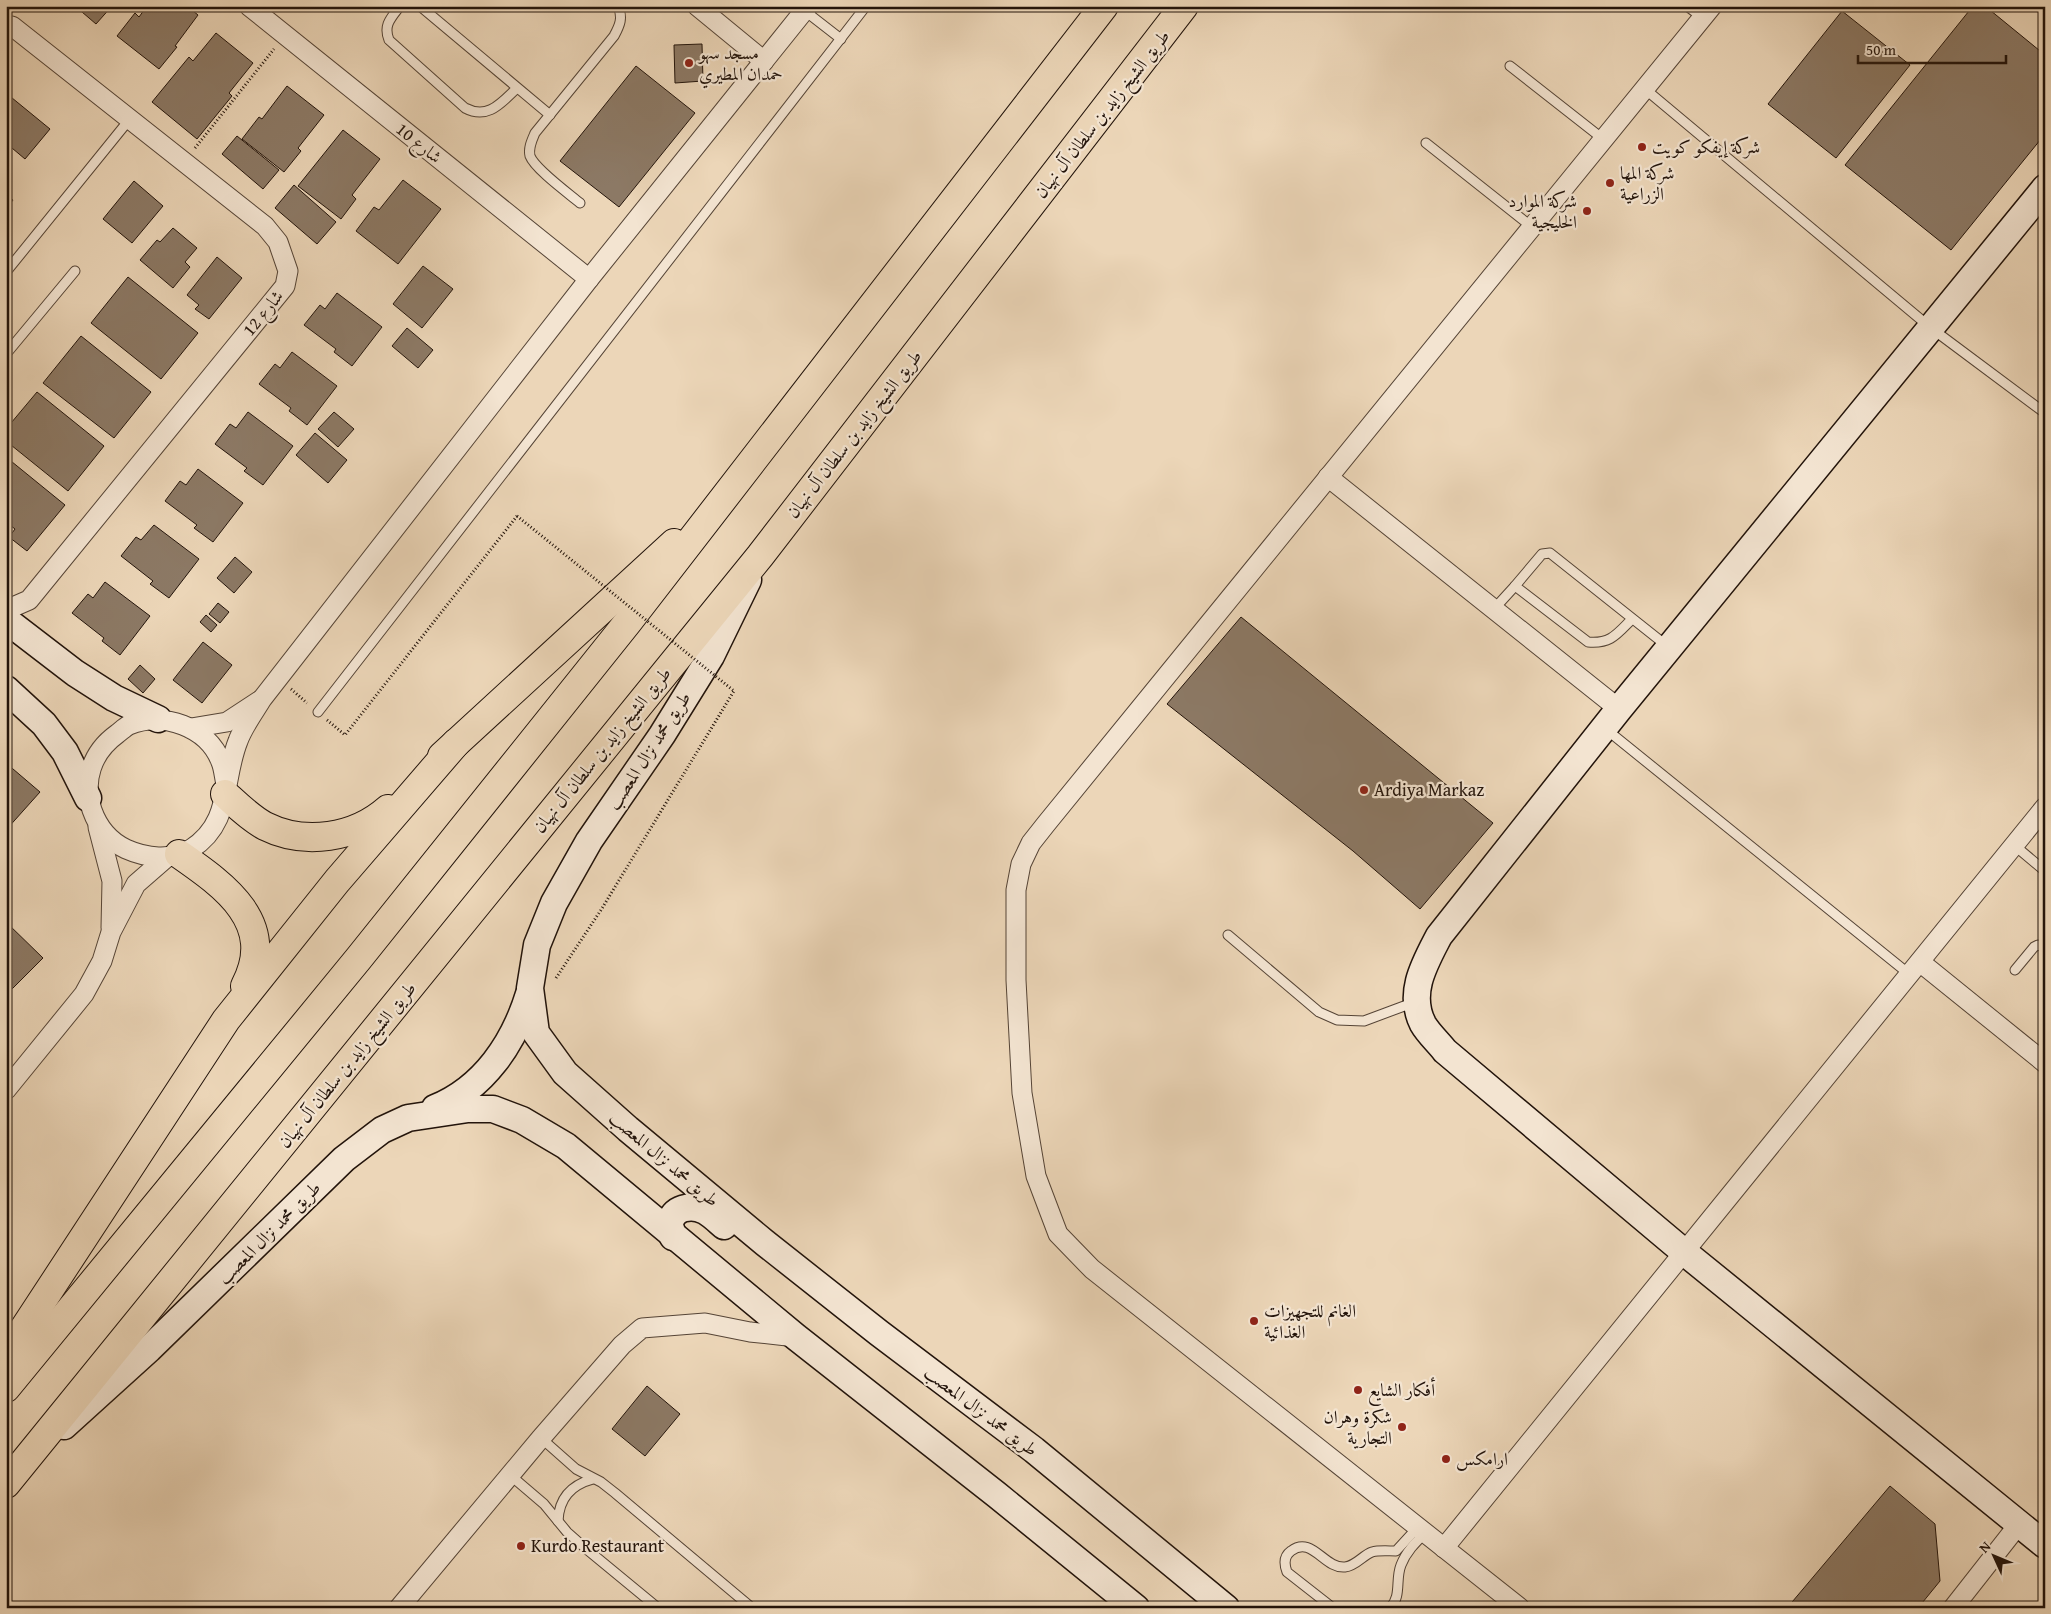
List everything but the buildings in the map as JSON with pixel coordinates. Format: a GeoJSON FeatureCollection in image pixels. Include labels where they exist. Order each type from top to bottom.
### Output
{"type":"FeatureCollection","features":[{"type":"Feature","properties":{"kind":"highway"},"geometry":{"type":"LineString","coordinates":[[6,1388],[359,958],[622,630],[1104,6]]}},
{"type":"Feature","properties":{"kind":"highway","name":"طريق الشيخ زايد بن سلطان آل نهيان"},"geometry":{"type":"LineString","coordinates":[[6,1484],[760,556],[1184,6]]}},
{"type":"Feature","properties":{"kind":"highway"},"geometry":{"type":"LineString","coordinates":[[225,789],[264,825],[285,834],[308,837],[332,836],[359,828],[386,811],[456,743],[728,494]]}},
{"type":"Feature","properties":{"kind":"highway"},"geometry":{"type":"LineString","coordinates":[[226,1020],[331,888],[456,743]]}},
{"type":"Feature","properties":{"kind":"highway"},"geometry":{"type":"LineString","coordinates":[[6,1356],[226,1020],[250,976],[256,954],[254,936],[240,904],[225,888],[173,855]]}},
{"type":"Feature","properties":{"kind":"street","name":"شارع 10"},"geometry":{"type":"LineString","coordinates":[[249,6],[589,279]]}},
{"type":"Feature","properties":{"kind":"street"},"geometry":{"type":"LineString","coordinates":[[696,6],[764,61]]}},
{"type":"Feature","properties":{"kind":"street"},"geometry":{"type":"LineString","coordinates":[[6,1090],[84,994],[102,962],[111,932],[136,884],[173,855],[191,848],[210,832],[223,810],[225,789],[238,741],[262,699],[589,279],[807,8]]}},
{"type":"Feature","properties":{"kind":"street"},"geometry":{"type":"LineString","coordinates":[[1520,1608],[1092,1268],[1058,1234],[1036,1176],[1022,1093],[1016,980],[1016,890],[1021,864],[1032,843],[1708,12]]}},
{"type":"Feature","properties":{"kind":"street","name":"شارع 12"},"geometry":{"type":"LineString","coordinates":[[6,25],[12,26],[266,226],[278,242],[288,271],[285,286],[29,600],[15,627]]}},
{"type":"Feature","properties":{"kind":"street"},"geometry":{"type":"LineString","coordinates":[[2045,188],[1669,648],[1439,936],[1424,963],[1418,981],[1417,1002],[1423,1024],[1445,1051],[1684,1252],[2045,1545]]}},
{"type":"Feature","properties":{"kind":"street"},"geometry":{"type":"LineString","coordinates":[[1328,477],[1494,609],[1612,719]]}},
{"type":"Feature","properties":{"kind":"street","name":"طريق محمد نزال المعصب"},"geometry":{"type":"LineString","coordinates":[[760,556],[711,656],[662,735],[589,841],[554,903],[537,945],[542,984],[536,1033],[565,1074],[628,1129],[879,1333],[1034,1450],[1226,1608]]}},
{"type":"Feature","properties":{"kind":"street","name":"شارع 12"},"geometry":{"type":"LineString","coordinates":[[6,610],[29,600]]}},
{"type":"Feature","properties":{"kind":"street"},"geometry":{"type":"LineString","coordinates":[[15,627],[75,673],[114,698],[158,719],[191,728],[209,742],[221,762],[225,789]]}},
{"type":"Feature","properties":{"kind":"street"},"geometry":{"type":"LineString","coordinates":[[6,689],[44,724],[65,752],[88,798],[112,881],[111,932]]}},
{"type":"Feature","properties":{"kind":"street"},"geometry":{"type":"LineString","coordinates":[[191,728],[227,722],[262,699]]}},
{"type":"Feature","properties":{"kind":"street"},"geometry":{"type":"LineString","coordinates":[[88,798],[90,771],[104,743],[129,725],[158,719]]}},
{"type":"Feature","properties":{"kind":"street"},"geometry":{"type":"LineString","coordinates":[[1444,1548],[2045,807]]}},
{"type":"Feature","properties":{"kind":"street"},"geometry":{"type":"LineString","coordinates":[[97,824],[116,844],[140,856],[173,855]]}},
{"type":"Feature","properties":{"kind":"street"},"geometry":{"type":"LineString","coordinates":[[1914,968],[2045,1063]]}},
{"type":"Feature","properties":{"kind":"street"},"geometry":{"type":"LineString","coordinates":[[408,1118],[437,1107],[451,1099],[464,1091],[488,1070],[511,1039],[542,984]]}},
{"type":"Feature","properties":{"kind":"street","name":"طريق محمد نزال المعصب"},"geometry":{"type":"LineString","coordinates":[[26,1460],[149,1349],[344,1159],[382,1130],[408,1118],[468,1109],[493,1109],[522,1120],[566,1146],[673,1237],[796,1337],[998,1495],[1136,1608]]}},
{"type":"Feature","properties":{"kind":"street"},"geometry":{"type":"LineString","coordinates":[[673,1237],[670,1224],[675,1214],[683,1208],[692,1207],[704,1210],[800,1288],[879,1333]]}},
{"type":"Feature","properties":{"kind":"street"},"geometry":{"type":"LineString","coordinates":[[399,1608],[541,1438],[622,1345],[642,1328],[705,1323],[750,1332],[796,1337]]}},
{"type":"Feature","properties":{"kind":"street"},"geometry":{"type":"LineString","coordinates":[[1953,1608],[2019,1524]]}},
{"type":"Feature","properties":{"kind":"lane"},"geometry":{"type":"LineString","coordinates":[[400,6],[388,21],[386,27],[389,40],[465,108],[478,113],[491,110],[517,88]]}},
{"type":"Feature","properties":{"kind":"lane"},"geometry":{"type":"LineString","coordinates":[[420,6],[550,115]]}},
{"type":"Feature","properties":{"kind":"lane"},"geometry":{"type":"LineString","coordinates":[[580,203],[537,165],[530,155],[530,145],[535,133],[614,36],[621,24],[618,6]]}},
{"type":"Feature","properties":{"kind":"lane"},"geometry":{"type":"LineString","coordinates":[[318,712],[866,6]]}},
{"type":"Feature","properties":{"kind":"lane"},"geometry":{"type":"LineString","coordinates":[[1687,6],[1708,12]]}},
{"type":"Feature","properties":{"kind":"lane"},"geometry":{"type":"LineString","coordinates":[[807,8],[841,39]]}},
{"type":"Feature","properties":{"kind":"lane"},"geometry":{"type":"LineString","coordinates":[[1510,66],[1603,140]]}},
{"type":"Feature","properties":{"kind":"lane"},"geometry":{"type":"LineString","coordinates":[[1645,89],[1931,328],[2045,413]]}},
{"type":"Feature","properties":{"kind":"lane"},"geometry":{"type":"LineString","coordinates":[[6,272],[129,120]]}},
{"type":"Feature","properties":{"kind":"lane"},"geometry":{"type":"LineString","coordinates":[[1426,142],[1532,227]]}},
{"type":"Feature","properties":{"kind":"lane"},"geometry":{"type":"LineString","coordinates":[[6,354],[75,271]]}},
{"type":"Feature","properties":{"kind":"lane"},"geometry":{"type":"LineString","coordinates":[[1494,609],[1542,554],[1550,553],[1669,648]]}},
{"type":"Feature","properties":{"kind":"lane"},"geometry":{"type":"LineString","coordinates":[[1514,586],[1588,642],[1600,643],[1612,639],[1632,619]]}},
{"type":"Feature","properties":{"kind":"lane"},"geometry":{"type":"LineString","coordinates":[[1612,719],[1914,968]]}},
{"type":"Feature","properties":{"kind":"lane"},"geometry":{"type":"LineString","coordinates":[[2014,845],[2045,871]]}},
{"type":"Feature","properties":{"kind":"lane"},"geometry":{"type":"LineString","coordinates":[[1228,935],[1320,1012],[1337,1020],[1364,1021],[1417,1002]]}},
{"type":"Feature","properties":{"kind":"lane"},"geometry":{"type":"LineString","coordinates":[[2016,970],[2034,947],[2038,945],[2045,947]]}},
{"type":"Feature","properties":{"kind":"lane"},"geometry":{"type":"LineString","coordinates":[[541,1438],[576,1469],[592,1480],[601,1482],[615,1493],[752,1608]]}},
{"type":"Feature","properties":{"kind":"lane"},"geometry":{"type":"LineString","coordinates":[[510,1475],[544,1504],[567,1532],[658,1608]]}},
{"type":"Feature","properties":{"kind":"lane"},"geometry":{"type":"LineString","coordinates":[[558,1521],[562,1501],[567,1493],[574,1486],[592,1480]]}},
{"type":"Feature","properties":{"kind":"lane"},"geometry":{"type":"LineString","coordinates":[[1333,1608],[1287,1572],[1284,1563],[1287,1554],[1296,1546],[1304,1546],[1313,1550],[1335,1566],[1346,1567],[1371,1552],[1396,1551],[1421,1530]]}},
{"type":"Feature","properties":{"kind":"lane"},"geometry":{"type":"LineString","coordinates":[[1390,1608],[1394,1604],[1398,1592],[1400,1567],[1421,1530]]}},
{"type":"Feature","properties":{"kind":"path"},"geometry":{"type":"LineString","coordinates":[[184,162],[285,35]]}},
{"type":"Feature","properties":{"kind":"path"},"geometry":{"type":"LineString","coordinates":[[345,735],[517,516],[734,690],[601,910],[542,984]]}},
{"type":"Feature","properties":{"kind":"place","name":"مسجد سهو حمدان المطيري"},"geometry":{"type":"Point","coordinates":[689,63]}},
{"type":"Feature","properties":{"kind":"place","name":"شركة إيفكو كويت"},"geometry":{"type":"Point","coordinates":[1642,147]}},
{"type":"Feature","properties":{"kind":"place","name":"شركة المها الزراعية"},"geometry":{"type":"Point","coordinates":[1610,183]}},
{"type":"Feature","properties":{"kind":"place","name":"شركة الموارد الخليجية"},"geometry":{"type":"Point","coordinates":[1587,211]}},
{"type":"Feature","properties":{"kind":"place","name":"Ardiya Markaz"},"geometry":{"type":"Point","coordinates":[1364,790]}},
{"type":"Feature","properties":{"kind":"place","name":"الغانم للتجهيزات الغذائية"},"geometry":{"type":"Point","coordinates":[1254,1321]}},
{"type":"Feature","properties":{"kind":"place","name":"أفكار الشايع"},"geometry":{"type":"Point","coordinates":[1358,1390]}},
{"type":"Feature","properties":{"kind":"place","name":"شكرة وهران التجارية"},"geometry":{"type":"Point","coordinates":[1402,1427]}},
{"type":"Feature","properties":{"kind":"place","name":"ارامكس"},"geometry":{"type":"Point","coordinates":[1446,1459]}},
{"type":"Feature","properties":{"kind":"place","name":"Kurdo Restaurant"},"geometry":{"type":"Point","coordinates":[521,1546]}}]}
